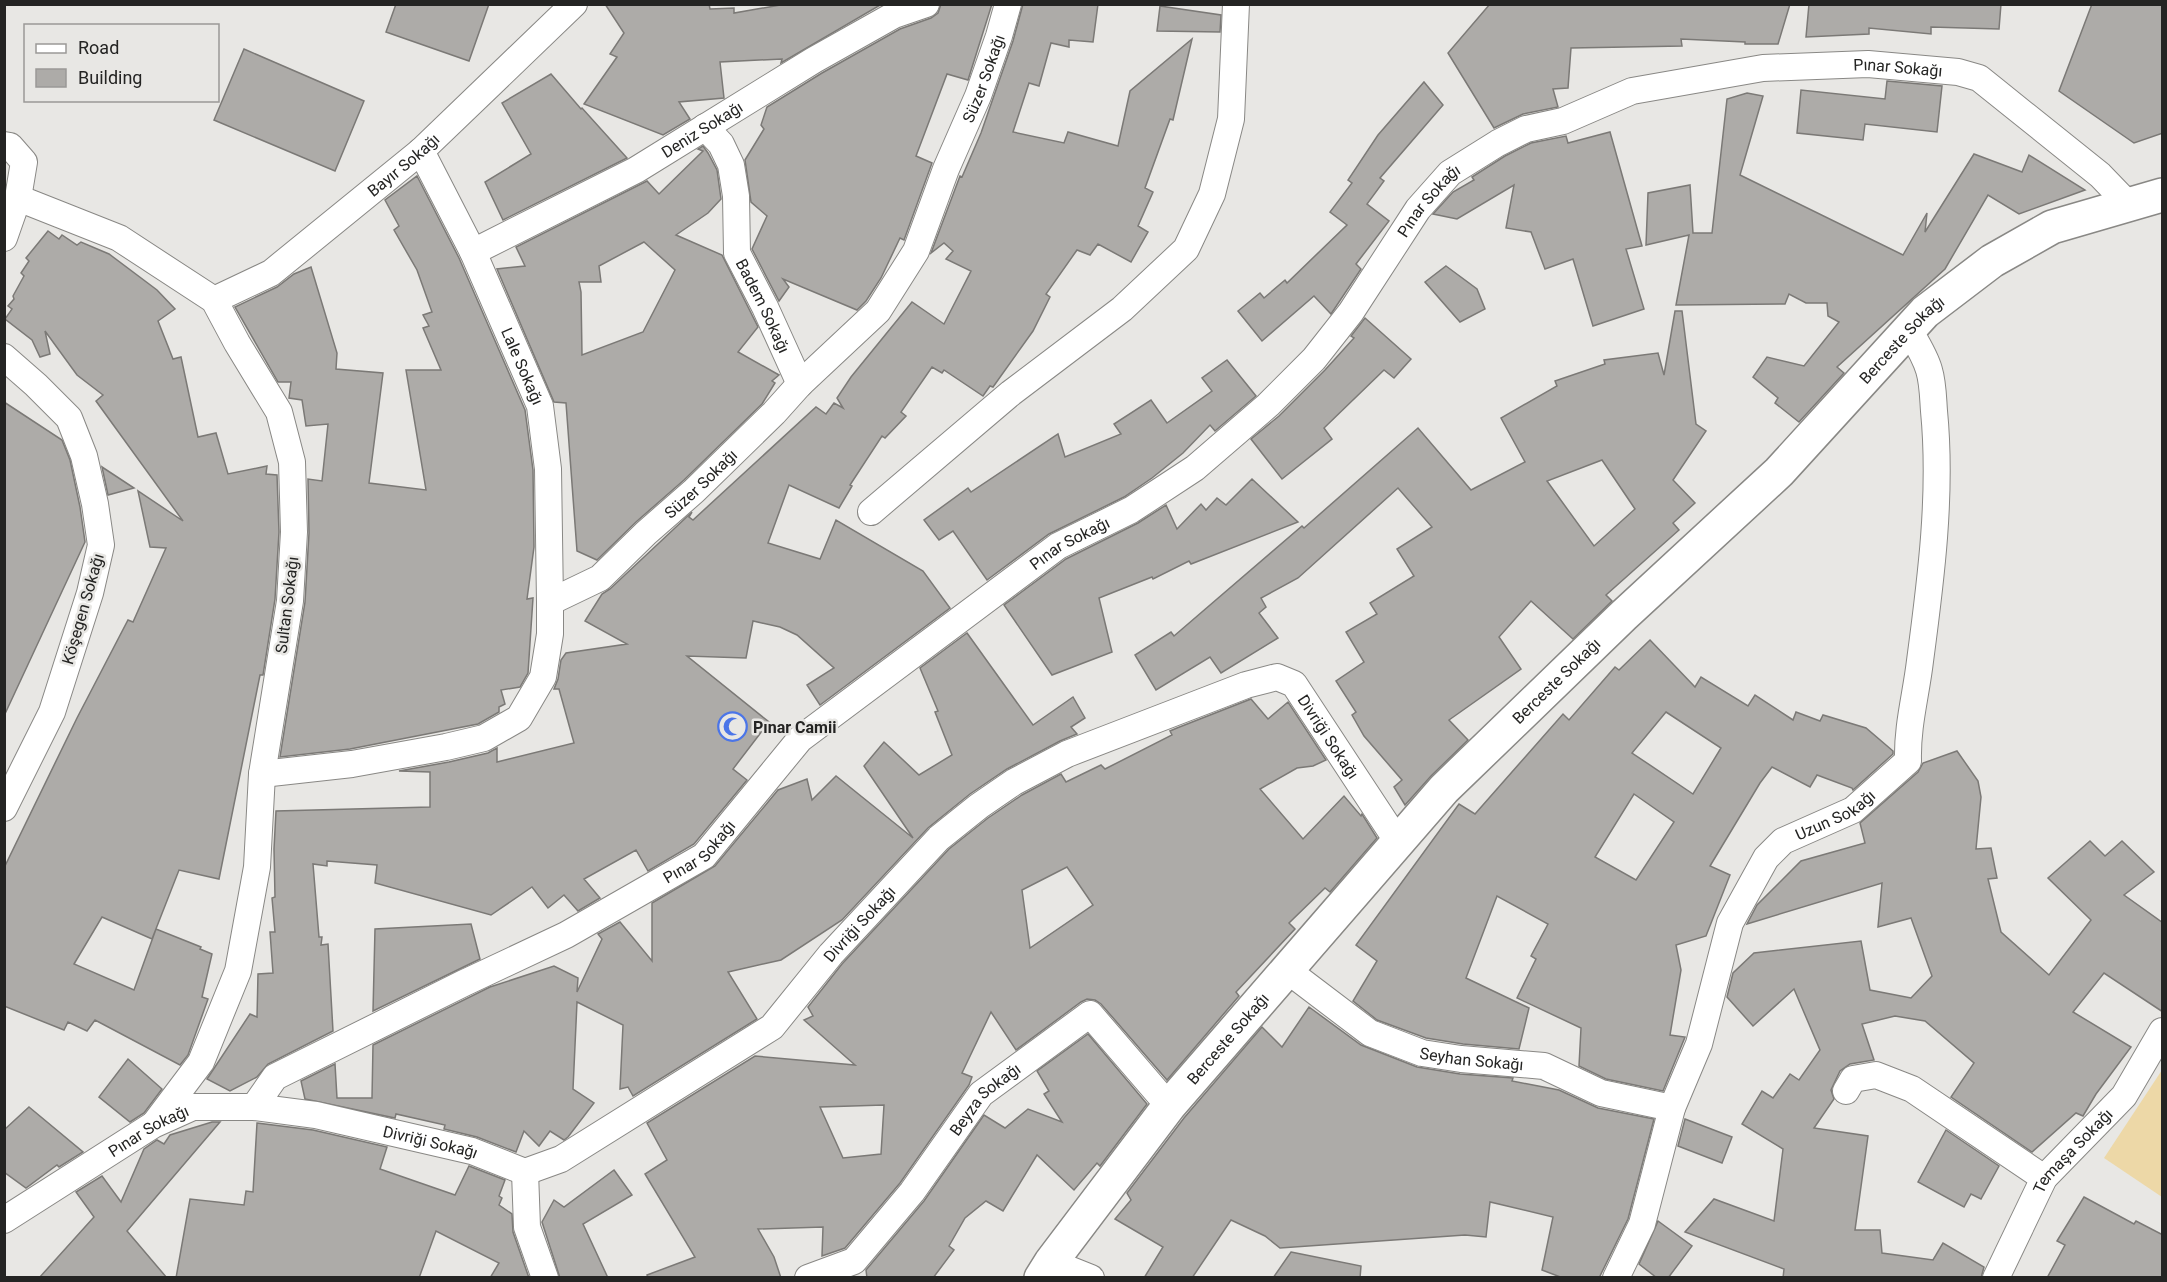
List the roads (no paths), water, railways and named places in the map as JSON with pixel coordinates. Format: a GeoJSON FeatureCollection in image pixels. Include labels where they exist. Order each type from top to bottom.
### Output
{"type":"FeatureCollection","features":[{"type":"Feature","properties":{"kind":"street","name":"Bayır Sokağı"},"geometry":{"type":"LineString","coordinates":[[214,300],[271,273],[421,151],[574,4]]}},
{"type":"Feature","properties":{"kind":"street","name":"Deniz Sokağı"},"geometry":{"type":"LineString","coordinates":[[473,252],[636,170],[894,15],[927,4]]}},
{"type":"Feature","properties":{"kind":"street","name":"Süzer Sokağı"},"geometry":{"type":"LineString","coordinates":[[550,602],[600,578],[694,491],[774,413],[800,384],[878,312],[916,251],[946,169],[978,96],[1008,4]]}},
{"type":"Feature","properties":{"kind":"street"},"geometry":{"type":"LineString","coordinates":[[871,512],[1011,393],[1122,309],[1186,249],[1212,194],[1231,119],[1240,8]]}},
{"type":"Feature","properties":{"kind":"street","name":"Pınar Sokağı"},"geometry":{"type":"LineString","coordinates":[[4,1220],[153,1125],[193,1107],[254,1107],[275,1077],[412,1008],[566,935],[704,856],[800,739],[1058,546],[1131,510],[1196,468],[1268,405],[1314,359],[1351,312],[1418,209],[1450,172],[1497,143],[1526,129],[1563,121],[1632,91],[1763,68],[1868,64],[1958,72],[1979,78],[2100,175],[2128,204]]}},
{"type":"Feature","properties":{"kind":"street","name":"Badem Sokağı"},"geometry":{"type":"LineString","coordinates":[[705,127],[721,144],[731,165],[736,196],[737,253],[765,307],[800,384]]}},
{"type":"Feature","properties":{"kind":"street"},"geometry":{"type":"LineString","coordinates":[[4,145],[10,146],[24,162],[18,198],[4,238]]}},
{"type":"Feature","properties":{"kind":"street","name":"Lale Sokağı"},"geometry":{"type":"LineString","coordinates":[[421,151],[473,252],[540,406],[548,469],[550,602]]}},
{"type":"Feature","properties":{"kind":"street","name":"Berceste Sokağı"},"geometry":{"type":"LineString","coordinates":[[1046,1270],[1168,1106],[1444,789],[1559,677],[1779,472],[1924,312],[1992,261],[2052,227],[2163,195]]}},
{"type":"Feature","properties":{"kind":"street","name":"Sultan Sokağı"},"geometry":{"type":"LineString","coordinates":[[18,198],[119,238],[214,300],[279,412],[292,462],[294,532],[290,601],[262,774],[257,867],[238,970],[201,1062],[153,1125]]}},
{"type":"Feature","properties":{"kind":"street","name":"Uzun Sokağı"},"geometry":{"type":"LineString","coordinates":[[1616,1278],[1642,1224],[1672,1108],[1699,1044],[1730,923],[1766,858],[1783,841],[1853,810],[1908,760],[1910,713],[1920,663],[1933,537],[1936,478],[1936,435],[1930,371],[1909,330]]}},
{"type":"Feature","properties":{"kind":"street","name":"Köşegen Sokağı"},"geometry":{"type":"LineString","coordinates":[[4,357],[69,418],[84,456],[101,545],[90,593],[52,712],[4,808]]}},
{"type":"Feature","properties":{"kind":"street"},"geometry":{"type":"LineString","coordinates":[[262,774],[352,764],[446,747],[484,738],[519,718],[543,677],[550,634],[550,602]]}},
{"type":"Feature","properties":{"kind":"street","name":"Divriği Sokağı"},"geometry":{"type":"LineString","coordinates":[[254,1107],[316,1115],[472,1151],[525,1172],[561,1159],[772,1027],[838,945],[939,838],[1014,782],[1067,754],[1246,685],[1277,677],[1294,684],[1398,842]]}},
{"type":"Feature","properties":{"kind":"street","name":"Seyhan Sokağı"},"geometry":{"type":"LineString","coordinates":[[1287,970],[1370,1033],[1422,1053],[1461,1059],[1544,1066],[1601,1093],[1672,1108]]}},
{"type":"Feature","properties":{"kind":"street","name":"Beyza Sokağı"},"geometry":{"type":"LineString","coordinates":[[808,1278],[854,1261],[912,1192],[981,1094],[1090,1014],[1168,1106]]}},
{"type":"Feature","properties":{"kind":"street","name":"Temaşa Sokağı"},"geometry":{"type":"LineString","coordinates":[[1996,1278],[2044,1178],[2124,1096],[2163,1031]]}},
{"type":"Feature","properties":{"kind":"street"},"geometry":{"type":"LineString","coordinates":[[1846,1091],[1853,1079],[1876,1075],[1912,1089],[2044,1178]]}},
{"type":"Feature","properties":{"kind":"street"},"geometry":{"type":"LineString","coordinates":[[525,1172],[527,1227],[544,1278]]}},
{"type":"Feature","properties":{"kind":"street"},"geometry":{"type":"LineString","coordinates":[[1046,1270],[1091,1278]]}},
{"type":"Feature","properties":{"kind":"place","name":"Pınar Camii"},"geometry":{"type":"Point","coordinates":[732,727]}}]}
